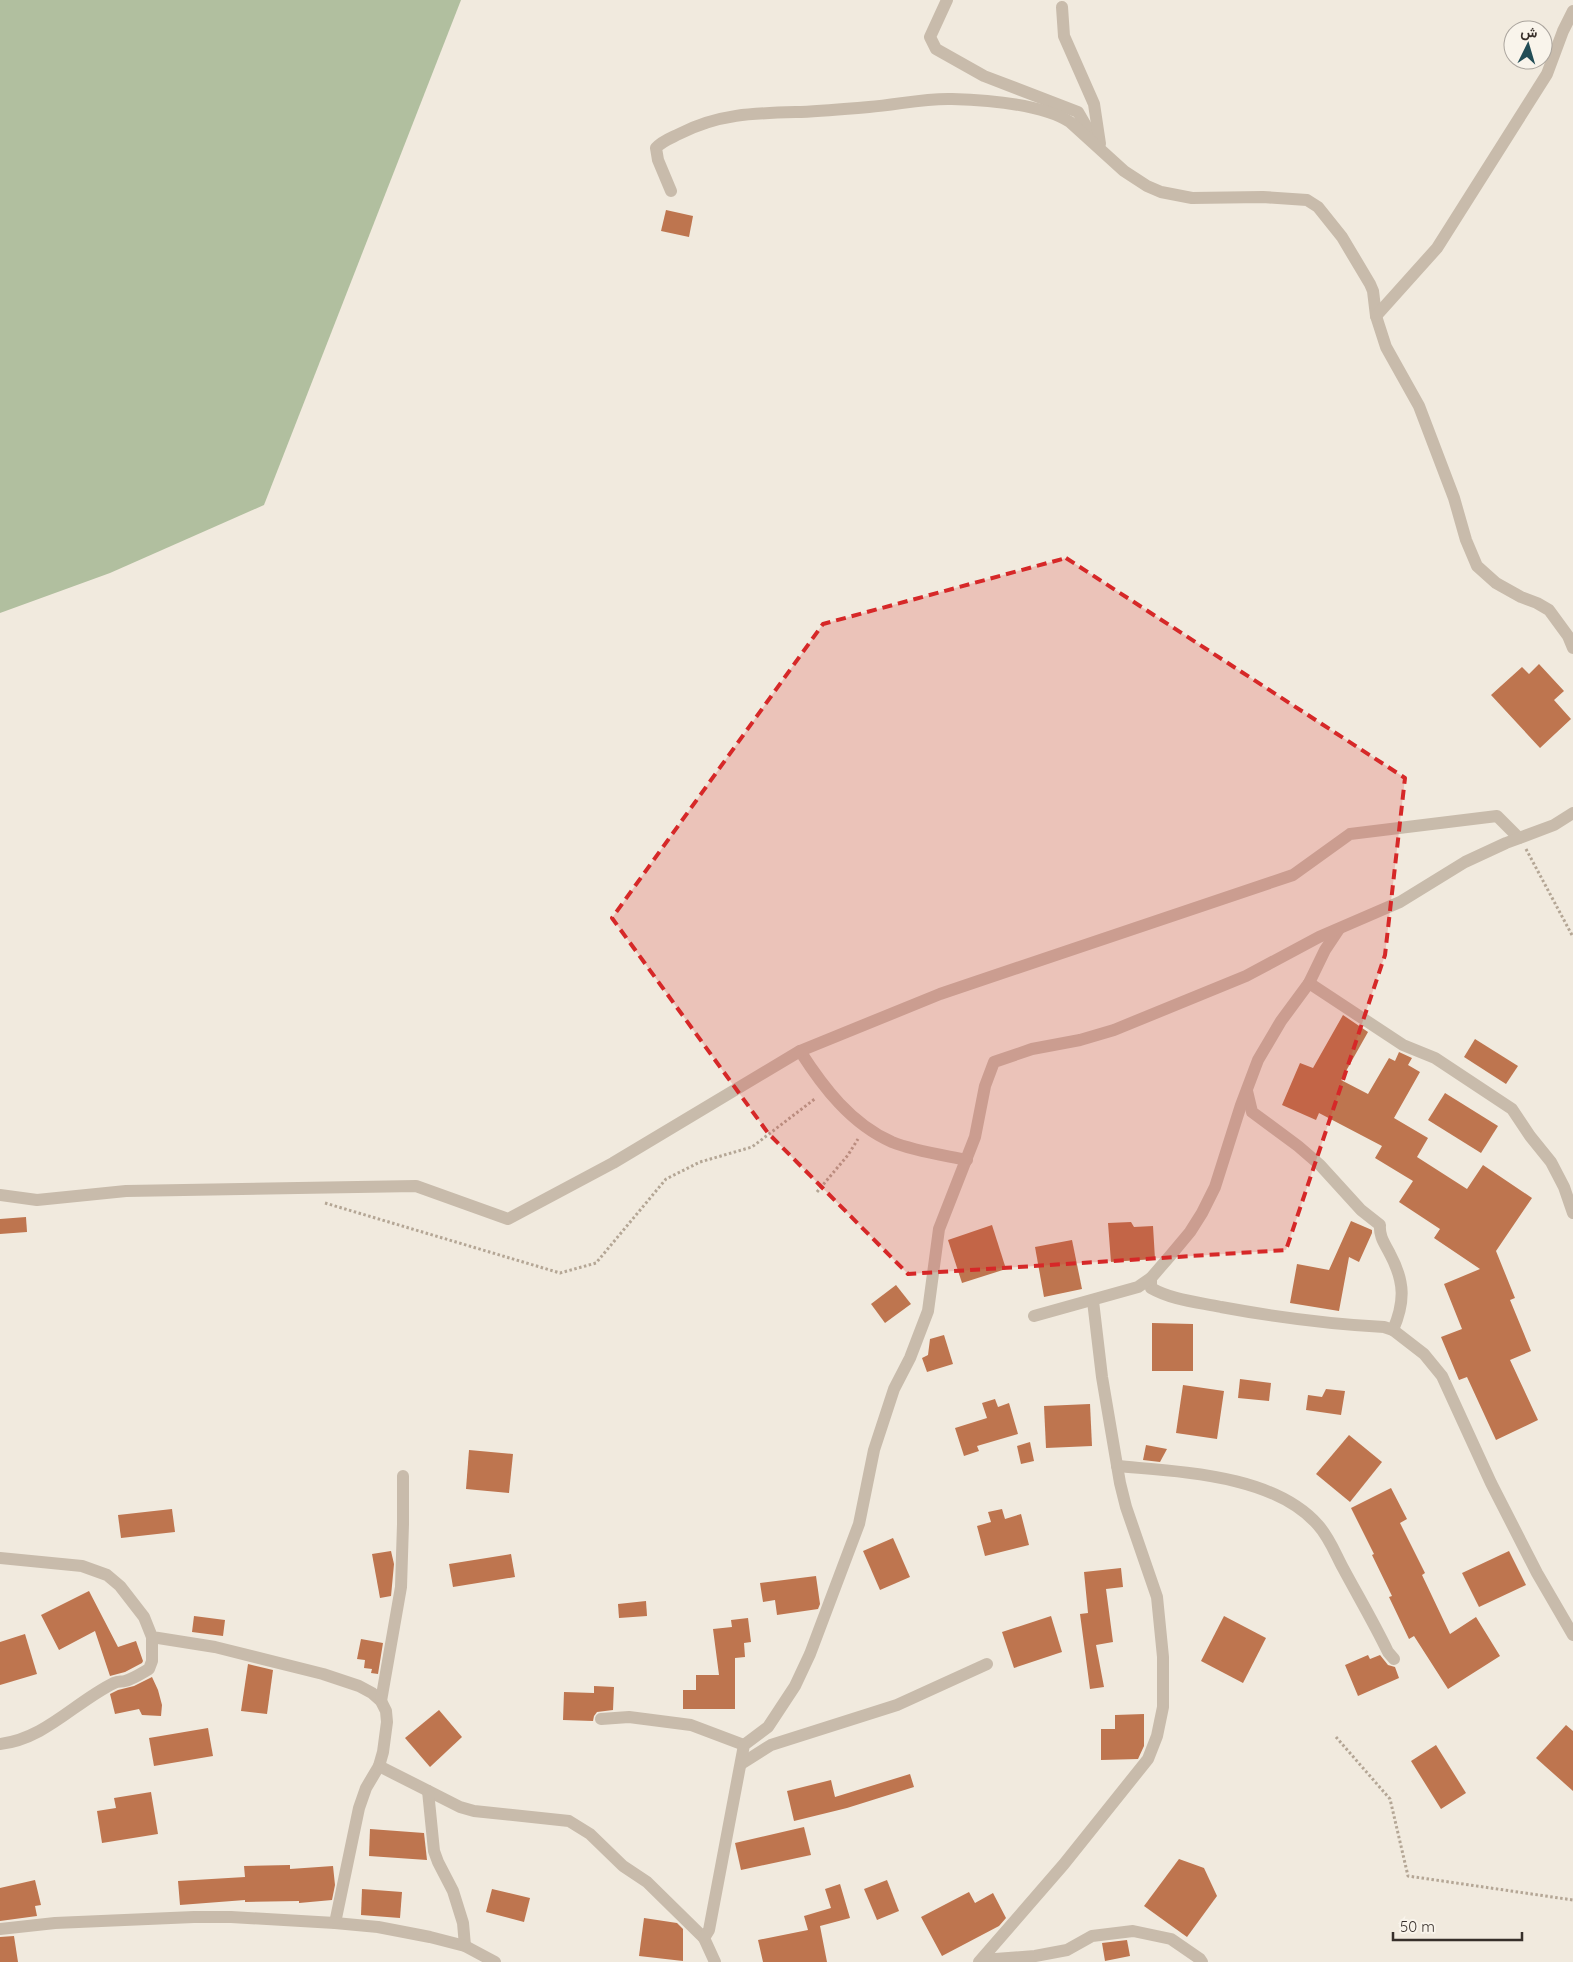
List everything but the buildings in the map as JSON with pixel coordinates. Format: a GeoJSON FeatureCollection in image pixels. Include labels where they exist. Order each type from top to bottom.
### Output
{"type":"FeatureCollection","features":[{"type":"Feature","properties":{"kind":"street"},"geometry":{"type":"LineString","coordinates":[[947,0],[930,37],[936,50],[984,76],[1078,112],[1101,151]]}},
{"type":"Feature","properties":{"kind":"street"},"geometry":{"type":"LineString","coordinates":[[1062,7],[1064,36],[1094,104],[1101,151]]}},
{"type":"Feature","properties":{"kind":"street"},"geometry":{"type":"LineString","coordinates":[[1376,316],[1437,248],[1547,74],[1563,31],[1573,11]]}},
{"type":"Feature","properties":{"kind":"street"},"geometry":{"type":"LineString","coordinates":[[671,191],[656,154],[659,145],[697,125],[758,112],[864,108],[932,99],[953,99],[1034,108],[1061,116],[1136,180],[1161,192],[1192,198],[1263,197],[1306,200],[1318,207],[1351,249],[1373,290],[1376,316],[1386,347],[1419,406],[1454,498],[1466,540],[1477,566],[1496,583],[1549,610],[1568,636],[1573,648]]}},
{"type":"Feature","properties":{"kind":"street"},"geometry":{"type":"LineString","coordinates":[[704,1938],[710,1930],[744,1745],[768,1727],[795,1686],[810,1654],[859,1524],[874,1450],[894,1389],[910,1358],[928,1311],[939,1228],[975,1137],[985,1086],[994,1062],[1032,1049],[1080,1040],[1135,1022],[1246,976],[1319,938],[1400,902],[1465,862],[1554,825],[1573,813]]}},
{"type":"Feature","properties":{"kind":"street"},"geometry":{"type":"LineString","coordinates":[[0,1195],[37,1200],[126,1191],[416,1186],[508,1219],[612,1162],[800,1051],[940,994],[1293,875],[1350,834],[1497,816],[1519,838]]}},
{"type":"Feature","properties":{"kind":"street"},"geometry":{"type":"LineString","coordinates":[[1034,1316],[1093,1301],[1138,1286],[1151,1278],[1190,1232],[1210,1199],[1240,1105],[1252,1075],[1268,1043],[1309,984],[1325,950],[1339,930]]}},
{"type":"Feature","properties":{"kind":"street"},"geometry":{"type":"LineString","coordinates":[[1309,984],[1403,1045],[1435,1058],[1512,1109],[1530,1136],[1551,1162],[1564,1188],[1573,1213]]}},
{"type":"Feature","properties":{"kind":"street"},"geometry":{"type":"LineString","coordinates":[[800,1051],[826,1090],[865,1128],[893,1142],[967,1160]]}},
{"type":"Feature","properties":{"kind":"street"},"geometry":{"type":"LineString","coordinates":[[1247,1091],[1252,1112],[1320,1165],[1361,1210],[1380,1225],[1380,1233],[1397,1270],[1402,1292],[1400,1314],[1393,1330]]}},
{"type":"Feature","properties":{"kind":"street"},"geometry":{"type":"LineString","coordinates":[[1151,1278],[1151,1288],[1160,1293],[1192,1302],[1291,1319],[1384,1327],[1393,1330],[1424,1354],[1442,1376],[1491,1483],[1536,1573],[1573,1635]]}},
{"type":"Feature","properties":{"kind":"street"},"geometry":{"type":"LineString","coordinates":[[981,1961],[1064,1864],[1148,1759],[1157,1736],[1164,1707],[1159,1607],[1126,1507],[1117,1466],[1102,1376],[1093,1301]]}},
{"type":"Feature","properties":{"kind":"street"},"geometry":{"type":"LineString","coordinates":[[1117,1466],[1228,1480],[1257,1487],[1293,1504],[1318,1525],[1332,1547],[1388,1652],[1394,1659]]}},
{"type":"Feature","properties":{"kind":"street"},"geometry":{"type":"LineString","coordinates":[[381,1701],[401,1587],[402,1476]]}},
{"type":"Feature","properties":{"kind":"street"},"geometry":{"type":"LineString","coordinates":[[0,1558],[82,1566],[107,1574],[120,1586],[144,1617],[152,1637],[152,1661],[149,1669],[124,1681],[116,1682],[81,1703],[57,1721],[11,1743],[0,1744]]}},
{"type":"Feature","properties":{"kind":"street"},"geometry":{"type":"LineString","coordinates":[[152,1637],[214,1646],[330,1676],[359,1686],[372,1693],[381,1701],[386,1711],[386,1739],[379,1766],[366,1788],[359,1808],[335,1923]]}},
{"type":"Feature","properties":{"kind":"street"},"geometry":{"type":"LineString","coordinates":[[741,1764],[771,1745],[897,1705],[987,1664]]}},
{"type":"Feature","properties":{"kind":"street"},"geometry":{"type":"LineString","coordinates":[[601,1719],[629,1717],[691,1725],[744,1745]]}},
{"type":"Feature","properties":{"kind":"street"},"geometry":{"type":"LineString","coordinates":[[379,1766],[460,1807],[474,1811],[569,1821],[590,1834],[624,1866],[647,1882],[704,1938],[715,1962]]}},
{"type":"Feature","properties":{"kind":"street"},"geometry":{"type":"LineString","coordinates":[[428,1791],[434,1851],[453,1891],[463,1923],[465,1946]]}},
{"type":"Feature","properties":{"kind":"street"},"geometry":{"type":"LineString","coordinates":[[0,1929],[55,1923],[194,1917],[231,1917],[335,1923],[403,1932],[465,1946],[495,1962]]}},
{"type":"Feature","properties":{"kind":"street"},"geometry":{"type":"LineString","coordinates":[[981,1961],[1035,1956],[1067,1950],[1092,1936],[1133,1931],[1171,1939],[1202,1962]]}},
{"type":"Feature","properties":{"kind":"path"},"geometry":{"type":"LineString","coordinates":[[1519,838],[1573,937]]}},
{"type":"Feature","properties":{"kind":"path"},"geometry":{"type":"LineString","coordinates":[[318,1201],[560,1272],[596,1263],[666,1179],[700,1162],[752,1147],[826,1090]]}},
{"type":"Feature","properties":{"kind":"path"},"geometry":{"type":"LineString","coordinates":[[817,1192],[848,1155],[865,1128]]}},
{"type":"Feature","properties":{"kind":"path"},"geometry":{"type":"LineString","coordinates":[[1336,1737],[1390,1799],[1408,1876],[1573,1900]]}},
{"type":"Feature","properties":{"kind":"highlighted area"},"geometry":{"type":"Polygon","coordinates":[[[1066,558],[1405,778],[1385,955],[1286,1250],[908,1274],[768,1133],[612,918],[823,624],[1066,558]]]}},
{"type":"Feature","properties":{"kind":"green space"},"geometry":{"type":"Polygon","coordinates":[[[0,0],[461,0],[264,505],[110,573],[0,613],[0,0]]]}}]}
